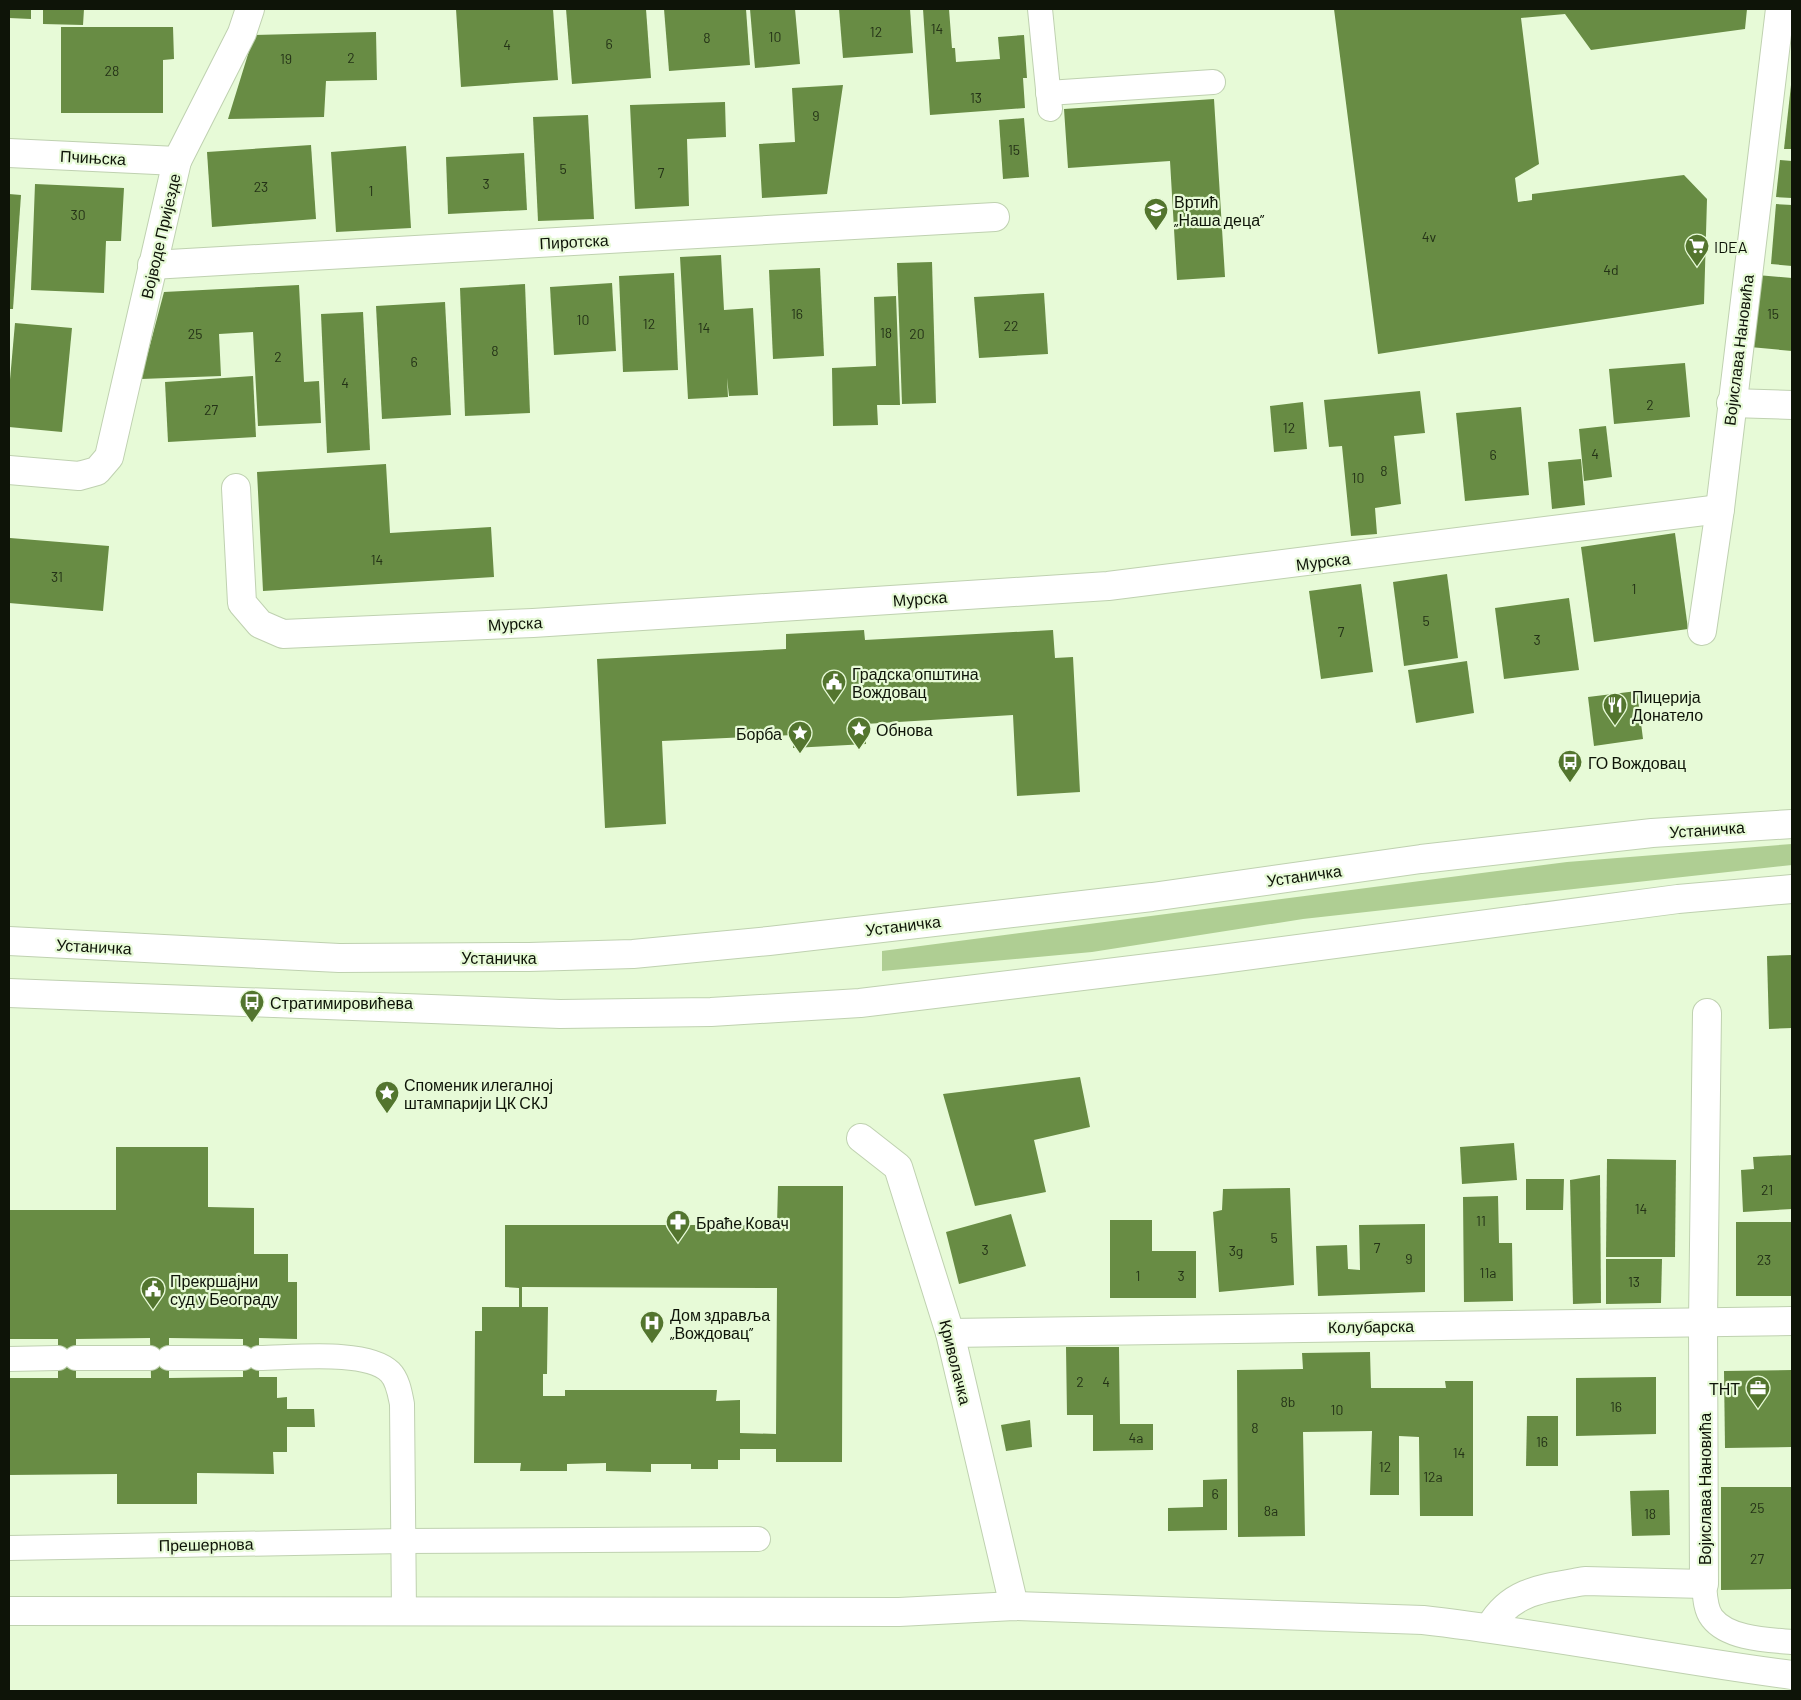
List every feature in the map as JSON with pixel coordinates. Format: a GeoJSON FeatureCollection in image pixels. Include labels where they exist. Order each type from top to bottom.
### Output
{"type":"FeatureCollection","features":[{"type":"Feature","properties":{"kind":"main road","name":"Војводе Пријезде"},"geometry":{"type":"LineString","coordinates":[[9,470],[79,476],[97,471],[109,457],[177,161],[242,33],[250,9]]}},
{"type":"Feature","properties":{"kind":"main road","name":"Војислава Нановића"},"geometry":{"type":"LineString","coordinates":[[1702,630],[1720,509],[1731,403],[1784,41],[1780,9]]}},
{"type":"Feature","properties":{"kind":"main road","name":"Пчињска"},"geometry":{"type":"LineString","coordinates":[[9,153],[177,161]]}},
{"type":"Feature","properties":{"kind":"main road","name":"Пиротска"},"geometry":{"type":"LineString","coordinates":[[152,266],[995,217]]}},
{"type":"Feature","properties":{"kind":"main road"},"geometry":{"type":"LineString","coordinates":[[1731,403],[1792,405]]}},
{"type":"Feature","properties":{"kind":"main road","name":"Мурска"},"geometry":{"type":"LineString","coordinates":[[236,488],[242,603],[260,624],[283,634],[533,623],[1108,586],[1720,509]]}},
{"type":"Feature","properties":{"kind":"main road","name":"Устаничка"},"geometry":{"type":"LineString","coordinates":[[9,942],[339,958],[529,957],[633,954],[769,941],[1152,896],[1421,859],[1633,835],[1792,824]]}},
{"type":"Feature","properties":{"kind":"main road"},"geometry":{"type":"LineString","coordinates":[[9,993],[560,1014],[711,1012],[860,1003],[1214,960],[1678,898],[1792,888]]}},
{"type":"Feature","properties":{"kind":"main road","name":"Војислава Нановића"},"geometry":{"type":"LineString","coordinates":[[1490,1627],[1497,1615],[1509,1602],[1533,1592],[1560,1586],[1585,1581],[1704,1584],[1703,1322],[1707,1013]]}},
{"type":"Feature","properties":{"kind":"main road","name":"Криволачка"},"geometry":{"type":"LineString","coordinates":[[861,1138],[898,1167],[950,1333],[1014,1606]]}},
{"type":"Feature","properties":{"kind":"main road","name":"Колубарска"},"geometry":{"type":"LineString","coordinates":[[950,1333],[1792,1320]]}},
{"type":"Feature","properties":{"kind":"main road"},"geometry":{"type":"LineString","coordinates":[[9,1611],[899,1612],[1014,1606],[1423,1620],[1490,1627],[1706,1664],[1792,1674]]}},
{"type":"Feature","properties":{"kind":"lane"},"geometry":{"type":"LineString","coordinates":[[1040,9],[1049,101],[1213,82]]}},
{"type":"Feature","properties":{"kind":"lane"},"geometry":{"type":"LineString","coordinates":[[9,1358],[352,1358],[384,1367],[392,1373],[402,1404],[404,1611]]}},
{"type":"Feature","properties":{"kind":"lane","name":"Прешернова"},"geometry":{"type":"LineString","coordinates":[[9,1548],[403,1541],[758,1539]]}},
{"type":"Feature","properties":{"kind":"lane"},"geometry":{"type":"LineString","coordinates":[[1704,1584],[1708,1610],[1712,1618],[1724,1628],[1739,1634],[1792,1642]]}},
{"type":"Feature","properties":{"kind":"green space"},"geometry":{"type":"Polygon","coordinates":[[[1792,844],[1792,865],[1303,919],[1092,952],[882,971],[882,951],[1567,862],[1792,844]]]}},
{"type":"Feature","properties":{"kind":"building"},"geometry":{"type":"Polygon","coordinates":[[[9,9],[31,9],[31,19],[9,18],[9,9]]]}},
{"type":"Feature","properties":{"kind":"building"},"geometry":{"type":"Polygon","coordinates":[[[43,9],[84,9],[83,25],[43,24],[43,9]]]}},
{"type":"Feature","properties":{"kind":"building"},"geometry":{"type":"Polygon","coordinates":[[[456,9],[553,9],[558,80],[461,87],[456,9]]]}},
{"type":"Feature","properties":{"kind":"building"},"geometry":{"type":"Polygon","coordinates":[[[566,9],[646,9],[651,78],[572,84],[566,9]]]}},
{"type":"Feature","properties":{"kind":"building"},"geometry":{"type":"Polygon","coordinates":[[[664,9],[746,9],[750,65],[669,71],[664,9]]]}},
{"type":"Feature","properties":{"kind":"building"},"geometry":{"type":"Polygon","coordinates":[[[750,9],[795,9],[800,64],[755,68],[750,9]]]}},
{"type":"Feature","properties":{"kind":"building"},"geometry":{"type":"Polygon","coordinates":[[[839,9],[910,9],[913,53],[843,58],[839,9]]]}},
{"type":"Feature","properties":{"kind":"building"},"geometry":{"type":"Polygon","coordinates":[[[923,9],[949,9],[952,48],[955,48],[956,62],[1000,59],[998,37],[1024,35],[1027,78],[1023,78],[1025,108],[930,115],[923,9]]]}},
{"type":"Feature","properties":{"kind":"building"},"geometry":{"type":"Polygon","coordinates":[[[1334,9],[1747,9],[1745,29],[1591,50],[1565,14],[1521,18],[1539,164],[1515,178],[1518,202],[1532,200],[1532,194],[1684,175],[1707,199],[1704,304],[1378,354],[1334,9]]]}},
{"type":"Feature","properties":{"kind":"building"},"geometry":{"type":"Polygon","coordinates":[[[61,27],[173,27],[174,59],[163,60],[163,113],[61,113],[61,27]]]}},
{"type":"Feature","properties":{"kind":"building"},"geometry":{"type":"Polygon","coordinates":[[[376,32],[377,80],[326,81],[324,117],[228,119],[254,35],[376,32]]]}},
{"type":"Feature","properties":{"kind":"building"},"geometry":{"type":"Polygon","coordinates":[[[843,85],[827,194],[762,198],[759,144],[795,142],[792,88],[843,85]]]}},
{"type":"Feature","properties":{"kind":"building"},"geometry":{"type":"Polygon","coordinates":[[[1791,85],[1792,149],[1784,149],[1791,85]]]}},
{"type":"Feature","properties":{"kind":"building"},"geometry":{"type":"Polygon","coordinates":[[[1214,99],[1225,277],[1177,280],[1170,161],[1068,168],[1064,109],[1214,99]]]}},
{"type":"Feature","properties":{"kind":"building"},"geometry":{"type":"Polygon","coordinates":[[[725,102],[726,137],[687,139],[689,206],[635,209],[630,105],[725,102]]]}},
{"type":"Feature","properties":{"kind":"building"},"geometry":{"type":"Polygon","coordinates":[[[588,115],[594,219],[538,221],[533,117],[588,115]]]}},
{"type":"Feature","properties":{"kind":"building"},"geometry":{"type":"Polygon","coordinates":[[[1024,118],[1029,177],[1003,179],[999,120],[1024,118]]]}},
{"type":"Feature","properties":{"kind":"building"},"geometry":{"type":"Polygon","coordinates":[[[311,145],[316,219],[212,227],[207,152],[311,145]]]}},
{"type":"Feature","properties":{"kind":"building"},"geometry":{"type":"Polygon","coordinates":[[[406,146],[411,228],[336,232],[331,152],[406,146]]]}},
{"type":"Feature","properties":{"kind":"building"},"geometry":{"type":"Polygon","coordinates":[[[524,153],[527,210],[448,214],[446,157],[524,153]]]}},
{"type":"Feature","properties":{"kind":"building"},"geometry":{"type":"Polygon","coordinates":[[[1780,160],[1792,161],[1792,198],[1776,197],[1780,160]]]}},
{"type":"Feature","properties":{"kind":"building"},"geometry":{"type":"Polygon","coordinates":[[[35,184],[124,188],[121,241],[106,241],[104,293],[31,290],[35,184]]]}},
{"type":"Feature","properties":{"kind":"building"},"geometry":{"type":"Polygon","coordinates":[[[9,194],[21,195],[13,309],[9,309],[9,194]]]}},
{"type":"Feature","properties":{"kind":"building"},"geometry":{"type":"Polygon","coordinates":[[[1776,204],[1792,205],[1792,266],[1771,264],[1776,204]]]}},
{"type":"Feature","properties":{"kind":"building"},"geometry":{"type":"Polygon","coordinates":[[[721,255],[724,310],[753,308],[758,395],[729,396],[727,378],[728,397],[688,399],[680,257],[721,255]]]}},
{"type":"Feature","properties":{"kind":"building"},"geometry":{"type":"Polygon","coordinates":[[[932,262],[936,403],[902,404],[897,263],[932,262]]]}},
{"type":"Feature","properties":{"kind":"building"},"geometry":{"type":"Polygon","coordinates":[[[820,268],[824,356],[773,359],[769,270],[820,268]]]}},
{"type":"Feature","properties":{"kind":"building"},"geometry":{"type":"Polygon","coordinates":[[[674,273],[678,370],[623,372],[619,276],[674,273]]]}},
{"type":"Feature","properties":{"kind":"building"},"geometry":{"type":"Polygon","coordinates":[[[1757,275],[1792,278],[1792,351],[1750,347],[1757,275]]]}},
{"type":"Feature","properties":{"kind":"building"},"geometry":{"type":"Polygon","coordinates":[[[612,283],[616,351],[554,355],[550,287],[612,283]]]}},
{"type":"Feature","properties":{"kind":"building"},"geometry":{"type":"Polygon","coordinates":[[[525,284],[530,413],[465,416],[460,288],[525,284]]]}},
{"type":"Feature","properties":{"kind":"building"},"geometry":{"type":"Polygon","coordinates":[[[299,285],[304,382],[319,381],[321,423],[258,426],[253,332],[219,334],[221,376],[141,379],[164,292],[299,285]]]}},
{"type":"Feature","properties":{"kind":"building"},"geometry":{"type":"Polygon","coordinates":[[[1044,293],[1048,354],[979,358],[974,297],[1044,293]]]}},
{"type":"Feature","properties":{"kind":"building"},"geometry":{"type":"Polygon","coordinates":[[[896,296],[900,405],[877,405],[878,425],[833,426],[832,368],[876,366],[874,297],[896,296]]]}},
{"type":"Feature","properties":{"kind":"building"},"geometry":{"type":"Polygon","coordinates":[[[445,302],[451,415],[382,419],[376,306],[445,302]]]}},
{"type":"Feature","properties":{"kind":"building"},"geometry":{"type":"Polygon","coordinates":[[[363,312],[370,450],[327,453],[321,314],[363,312]]]}},
{"type":"Feature","properties":{"kind":"building"},"geometry":{"type":"Polygon","coordinates":[[[15,323],[72,328],[62,432],[9,427],[9,391],[15,323]]]}},
{"type":"Feature","properties":{"kind":"building"},"geometry":{"type":"Polygon","coordinates":[[[1685,363],[1690,417],[1614,424],[1609,369],[1685,363]]]}},
{"type":"Feature","properties":{"kind":"building"},"geometry":{"type":"Polygon","coordinates":[[[253,376],[256,437],[168,442],[165,382],[253,376]]]}},
{"type":"Feature","properties":{"kind":"building"},"geometry":{"type":"Polygon","coordinates":[[[1420,391],[1425,433],[1394,436],[1401,504],[1375,508],[1377,534],[1351,536],[1342,446],[1329,447],[1324,400],[1420,391]]]}},
{"type":"Feature","properties":{"kind":"building"},"geometry":{"type":"Polygon","coordinates":[[[1303,402],[1307,449],[1274,452],[1270,406],[1303,402]]]}},
{"type":"Feature","properties":{"kind":"building"},"geometry":{"type":"Polygon","coordinates":[[[1521,407],[1529,495],[1465,501],[1456,413],[1521,407]]]}},
{"type":"Feature","properties":{"kind":"building"},"geometry":{"type":"Polygon","coordinates":[[[1606,426],[1612,477],[1584,481],[1579,429],[1606,426]]]}},
{"type":"Feature","properties":{"kind":"building"},"geometry":{"type":"Polygon","coordinates":[[[1581,459],[1585,505],[1552,509],[1548,462],[1581,459]]]}},
{"type":"Feature","properties":{"kind":"building"},"geometry":{"type":"Polygon","coordinates":[[[386,464],[390,533],[491,527],[494,577],[263,591],[257,472],[386,464]]]}},
{"type":"Feature","properties":{"kind":"building"},"geometry":{"type":"Polygon","coordinates":[[[1675,533],[1688,629],[1594,642],[1581,547],[1675,533]]]}},
{"type":"Feature","properties":{"kind":"building"},"geometry":{"type":"Polygon","coordinates":[[[10,538],[109,546],[103,611],[9,603],[10,538]]]}},
{"type":"Feature","properties":{"kind":"building"},"geometry":{"type":"Polygon","coordinates":[[[1447,574],[1458,658],[1404,666],[1393,582],[1447,574]]]}},
{"type":"Feature","properties":{"kind":"building"},"geometry":{"type":"Polygon","coordinates":[[[1361,584],[1373,672],[1321,679],[1309,591],[1361,584]]]}},
{"type":"Feature","properties":{"kind":"building"},"geometry":{"type":"Polygon","coordinates":[[[1569,598],[1579,670],[1504,679],[1495,608],[1569,598]]]}},
{"type":"Feature","properties":{"kind":"building"},"geometry":{"type":"Polygon","coordinates":[[[864,630],[865,640],[1053,630],[1055,658],[1073,657],[1080,792],[1017,796],[1013,715],[865,724],[866,744],[793,748],[793,735],[662,741],[666,824],[605,828],[597,659],[786,649],[786,634],[864,630]]]}},
{"type":"Feature","properties":{"kind":"building"},"geometry":{"type":"Polygon","coordinates":[[[1467,661],[1474,713],[1416,723],[1408,670],[1467,661]]]}},
{"type":"Feature","properties":{"kind":"building"},"geometry":{"type":"Polygon","coordinates":[[[1637,691],[1643,739],[1594,746],[1588,697],[1637,691]]]}},
{"type":"Feature","properties":{"kind":"building"},"geometry":{"type":"Polygon","coordinates":[[[1792,955],[1792,1028],[1769,1029],[1767,956],[1792,955]]]}},
{"type":"Feature","properties":{"kind":"building"},"geometry":{"type":"Polygon","coordinates":[[[1080,1077],[1090,1127],[1034,1140],[1046,1192],[975,1206],[943,1094],[1080,1077]]]}},
{"type":"Feature","properties":{"kind":"building"},"geometry":{"type":"Polygon","coordinates":[[[1514,1143],[1517,1180],[1462,1184],[1460,1147],[1514,1143]]]}},
{"type":"Feature","properties":{"kind":"building","name":"Прекршајни суд у Београду"},"geometry":{"type":"Polygon","coordinates":[[[116,1147],[208,1147],[208,1207],[254,1208],[254,1254],[288,1254],[288,1282],[297,1282],[297,1339],[259,1338],[259,1377],[277,1377],[277,1398],[287,1397],[287,1409],[314,1409],[315,1427],[287,1427],[287,1452],[273,1452],[274,1474],[197,1473],[197,1504],[117,1504],[117,1474],[9,1475],[9,1378],[58,1378],[58,1339],[9,1339],[9,1210],[116,1210],[116,1147]],[[150,1338],[76,1339],[76,1378],[151,1378],[150,1338]],[[169,1338],[169,1378],[243,1377],[243,1339],[169,1338]]]}},
{"type":"Feature","properties":{"kind":"building"},"geometry":{"type":"Polygon","coordinates":[[[1792,1155],[1792,1209],[1743,1212],[1741,1170],[1754,1169],[1753,1157],[1792,1155]]]}},
{"type":"Feature","properties":{"kind":"building"},"geometry":{"type":"Polygon","coordinates":[[[1607,1159],[1676,1160],[1675,1257],[1606,1257],[1607,1159]]]}},
{"type":"Feature","properties":{"kind":"building"},"geometry":{"type":"Polygon","coordinates":[[[1600,1175],[1601,1303],[1573,1304],[1570,1180],[1600,1175]]]}},
{"type":"Feature","properties":{"kind":"building"},"geometry":{"type":"Polygon","coordinates":[[[1526,1179],[1564,1179],[1563,1210],[1526,1210],[1526,1179]]]}},
{"type":"Feature","properties":{"kind":"building"},"geometry":{"type":"Polygon","coordinates":[[[778,1186],[843,1186],[842,1462],[776,1462],[776,1449],[740,1449],[740,1460],[718,1460],[718,1469],[691,1469],[691,1464],[651,1464],[651,1472],[606,1471],[606,1463],[567,1464],[567,1471],[520,1471],[521,1463],[474,1463],[475,1331],[482,1331],[482,1307],[519,1307],[519,1288],[505,1287],[505,1225],[777,1225],[778,1186]],[[522,1287],[522,1307],[548,1307],[547,1374],[543,1374],[543,1396],[565,1396],[565,1390],[717,1390],[716,1401],[740,1400],[740,1433],[776,1434],[777,1288],[522,1287]]]}},
{"type":"Feature","properties":{"kind":"building"},"geometry":{"type":"Polygon","coordinates":[[[1290,1188],[1294,1285],[1219,1292],[1213,1212],[1222,1210],[1223,1189],[1290,1188]]]}},
{"type":"Feature","properties":{"kind":"building"},"geometry":{"type":"Polygon","coordinates":[[[1498,1196],[1499,1243],[1512,1243],[1513,1301],[1464,1302],[1463,1197],[1498,1196]]]}},
{"type":"Feature","properties":{"kind":"building"},"geometry":{"type":"Polygon","coordinates":[[[1011,1214],[1026,1266],[959,1284],[946,1232],[1011,1214]]]}},
{"type":"Feature","properties":{"kind":"building"},"geometry":{"type":"Polygon","coordinates":[[[1110,1220],[1152,1220],[1152,1251],[1196,1251],[1196,1298],[1110,1298],[1110,1220]]]}},
{"type":"Feature","properties":{"kind":"building"},"geometry":{"type":"Polygon","coordinates":[[[1736,1222],[1792,1222],[1792,1296],[1736,1296],[1736,1222]]]}},
{"type":"Feature","properties":{"kind":"building"},"geometry":{"type":"Polygon","coordinates":[[[1425,1224],[1425,1292],[1318,1296],[1316,1246],[1347,1245],[1348,1269],[1360,1270],[1359,1225],[1425,1224]]]}},
{"type":"Feature","properties":{"kind":"building"},"geometry":{"type":"Polygon","coordinates":[[[1606,1259],[1662,1259],[1661,1303],[1606,1304],[1606,1259]]]}},
{"type":"Feature","properties":{"kind":"building"},"geometry":{"type":"Polygon","coordinates":[[[1066,1347],[1119,1347],[1120,1424],[1153,1424],[1153,1450],[1093,1451],[1093,1415],[1067,1415],[1066,1347]]]}},
{"type":"Feature","properties":{"kind":"building"},"geometry":{"type":"Polygon","coordinates":[[[1370,1352],[1371,1388],[1446,1388],[1445,1381],[1473,1381],[1473,1516],[1420,1516],[1419,1437],[1399,1436],[1399,1495],[1370,1495],[1372,1431],[1303,1432],[1305,1536],[1238,1537],[1237,1370],[1303,1369],[1302,1353],[1370,1352]]]}},
{"type":"Feature","properties":{"kind":"building","name":"ТНТ"},"geometry":{"type":"Polygon","coordinates":[[[1792,1370],[1792,1447],[1725,1448],[1724,1371],[1792,1370]]]}},
{"type":"Feature","properties":{"kind":"building"},"geometry":{"type":"Polygon","coordinates":[[[1656,1377],[1656,1434],[1576,1436],[1576,1378],[1656,1377]]]}},
{"type":"Feature","properties":{"kind":"building"},"geometry":{"type":"Polygon","coordinates":[[[1527,1416],[1558,1416],[1558,1466],[1526,1466],[1527,1416]]]}},
{"type":"Feature","properties":{"kind":"building"},"geometry":{"type":"Polygon","coordinates":[[[1030,1420],[1032,1447],[1006,1451],[1001,1425],[1030,1420]]]}},
{"type":"Feature","properties":{"kind":"building"},"geometry":{"type":"Polygon","coordinates":[[[1227,1479],[1227,1530],[1168,1531],[1168,1508],[1203,1507],[1203,1480],[1227,1479]]]}},
{"type":"Feature","properties":{"kind":"building"},"geometry":{"type":"Polygon","coordinates":[[[1721,1487],[1792,1487],[1792,1589],[1721,1590],[1721,1487]]]}},
{"type":"Feature","properties":{"kind":"building"},"geometry":{"type":"Polygon","coordinates":[[[1669,1490],[1670,1535],[1632,1536],[1630,1491],[1669,1490]]]}},
{"type":"Feature","properties":{"kind":"place","name":"Вртић „Наша деца”"},"geometry":{"type":"Point","coordinates":[1156,231]}},
{"type":"Feature","properties":{"kind":"place","name":"IDEA"},"geometry":{"type":"Point","coordinates":[1697,267]}},
{"type":"Feature","properties":{"kind":"place","name":"Градска општина Вождовац"},"geometry":{"type":"Point","coordinates":[834,703]}},
{"type":"Feature","properties":{"kind":"place","name":"Пицерија Донатело"},"geometry":{"type":"Point","coordinates":[1615,726]}},
{"type":"Feature","properties":{"kind":"place","name":"Обнова"},"geometry":{"type":"Point","coordinates":[859,750]}},
{"type":"Feature","properties":{"kind":"place","name":"Борба"},"geometry":{"type":"Point","coordinates":[800,754]}},
{"type":"Feature","properties":{"kind":"place","name":"ГО Вождовац"},"geometry":{"type":"Point","coordinates":[1570,783]}},
{"type":"Feature","properties":{"kind":"place","name":"Стратимировићева"},"geometry":{"type":"Point","coordinates":[252,1023]}},
{"type":"Feature","properties":{"kind":"place","name":"Споменик илегалној штампарији ЦК СКЈ"},"geometry":{"type":"Point","coordinates":[387,1114]}},
{"type":"Feature","properties":{"kind":"place","name":"Браће Ковач"},"geometry":{"type":"Point","coordinates":[678,1243]}},
{"type":"Feature","properties":{"kind":"place","name":"Прекршајни суд у Београду"},"geometry":{"type":"Point","coordinates":[153,1310]}},
{"type":"Feature","properties":{"kind":"place","name":"Дом здравља „Вождовац”"},"geometry":{"type":"Point","coordinates":[652,1344]}},
{"type":"Feature","properties":{"kind":"place","name":"ТНТ"},"geometry":{"type":"Point","coordinates":[1758,1409]}}]}
